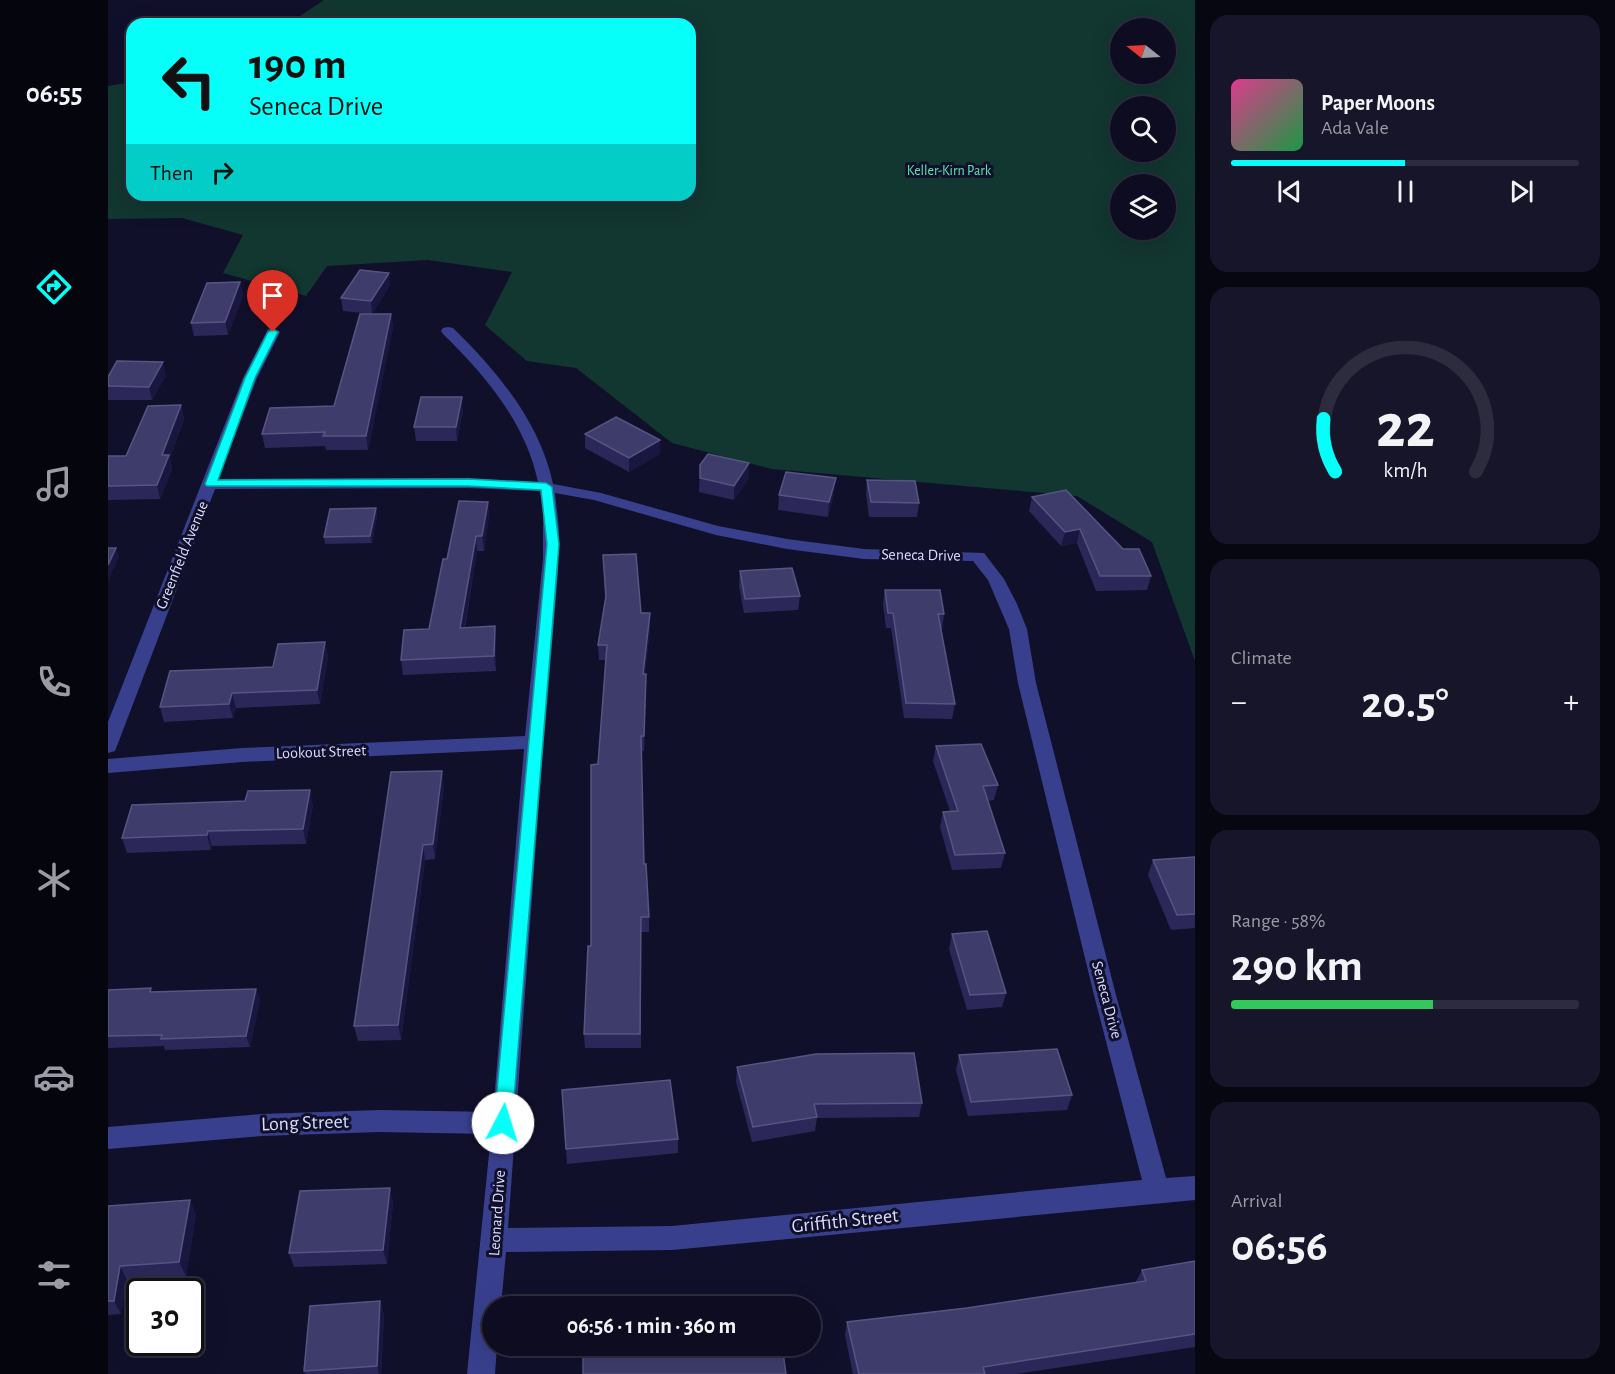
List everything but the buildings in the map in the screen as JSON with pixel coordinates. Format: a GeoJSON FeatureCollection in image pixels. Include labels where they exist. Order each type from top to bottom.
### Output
{"type":"FeatureCollection","features":[{"type":"Feature","properties":{"kind":"street","name":"Leonard Drive"},"geometry":{"type":"LineString","coordinates":[[448,331],[489,373],[513,405],[532,441],[546,487],[553,544],[534,742],[495,1240],[481,1374]]}},
{"type":"Feature","properties":{"kind":"street","name":"Greenfield Avenue"},"geometry":{"type":"LineString","coordinates":[[108,746],[250,378],[273,332]]}},
{"type":"Feature","properties":{"kind":"street","name":"Seneca Drive"},"geometry":{"type":"LineString","coordinates":[[211,484],[468,483],[546,487],[596,496],[716,530],[787,544],[864,554],[978,556],[996,579],[1009,604],[1018,629],[1039,729],[1105,995],[1157,1190]]}},
{"type":"Feature","properties":{"kind":"street","name":"Lookout Street"},"geometry":{"type":"LineString","coordinates":[[108,766],[242,755],[534,742]]}},
{"type":"Feature","properties":{"kind":"street","name":"Long Street"},"geometry":{"type":"LineString","coordinates":[[108,1138],[262,1125],[379,1120],[503,1123]]}},
{"type":"Feature","properties":{"kind":"street","name":"Griffith Street"},"geometry":{"type":"LineString","coordinates":[[495,1240],[672,1238],[1195,1188]]}},
{"type":"Feature","properties":{"kind":"green space","name":"Keller-Kirn Park"},"geometry":{"type":"Polygon","coordinates":[[[324,0],[1195,0],[1195,661],[1152,542],[1077,496],[772,469],[672,443],[576,368],[527,361],[485,325],[512,272],[428,260],[327,266],[306,296],[223,273],[243,235],[182,218],[108,219],[108,86],[126,83],[126,201],[696,201],[696,18],[297,18],[324,0]]]}},
{"type":"Feature","properties":{"kind":"route"},"geometry":{"type":"LineString","coordinates":[[273,332],[250,378],[211,484],[468,483],[546,487],[553,544],[534,742],[503,1123]]}}]}
